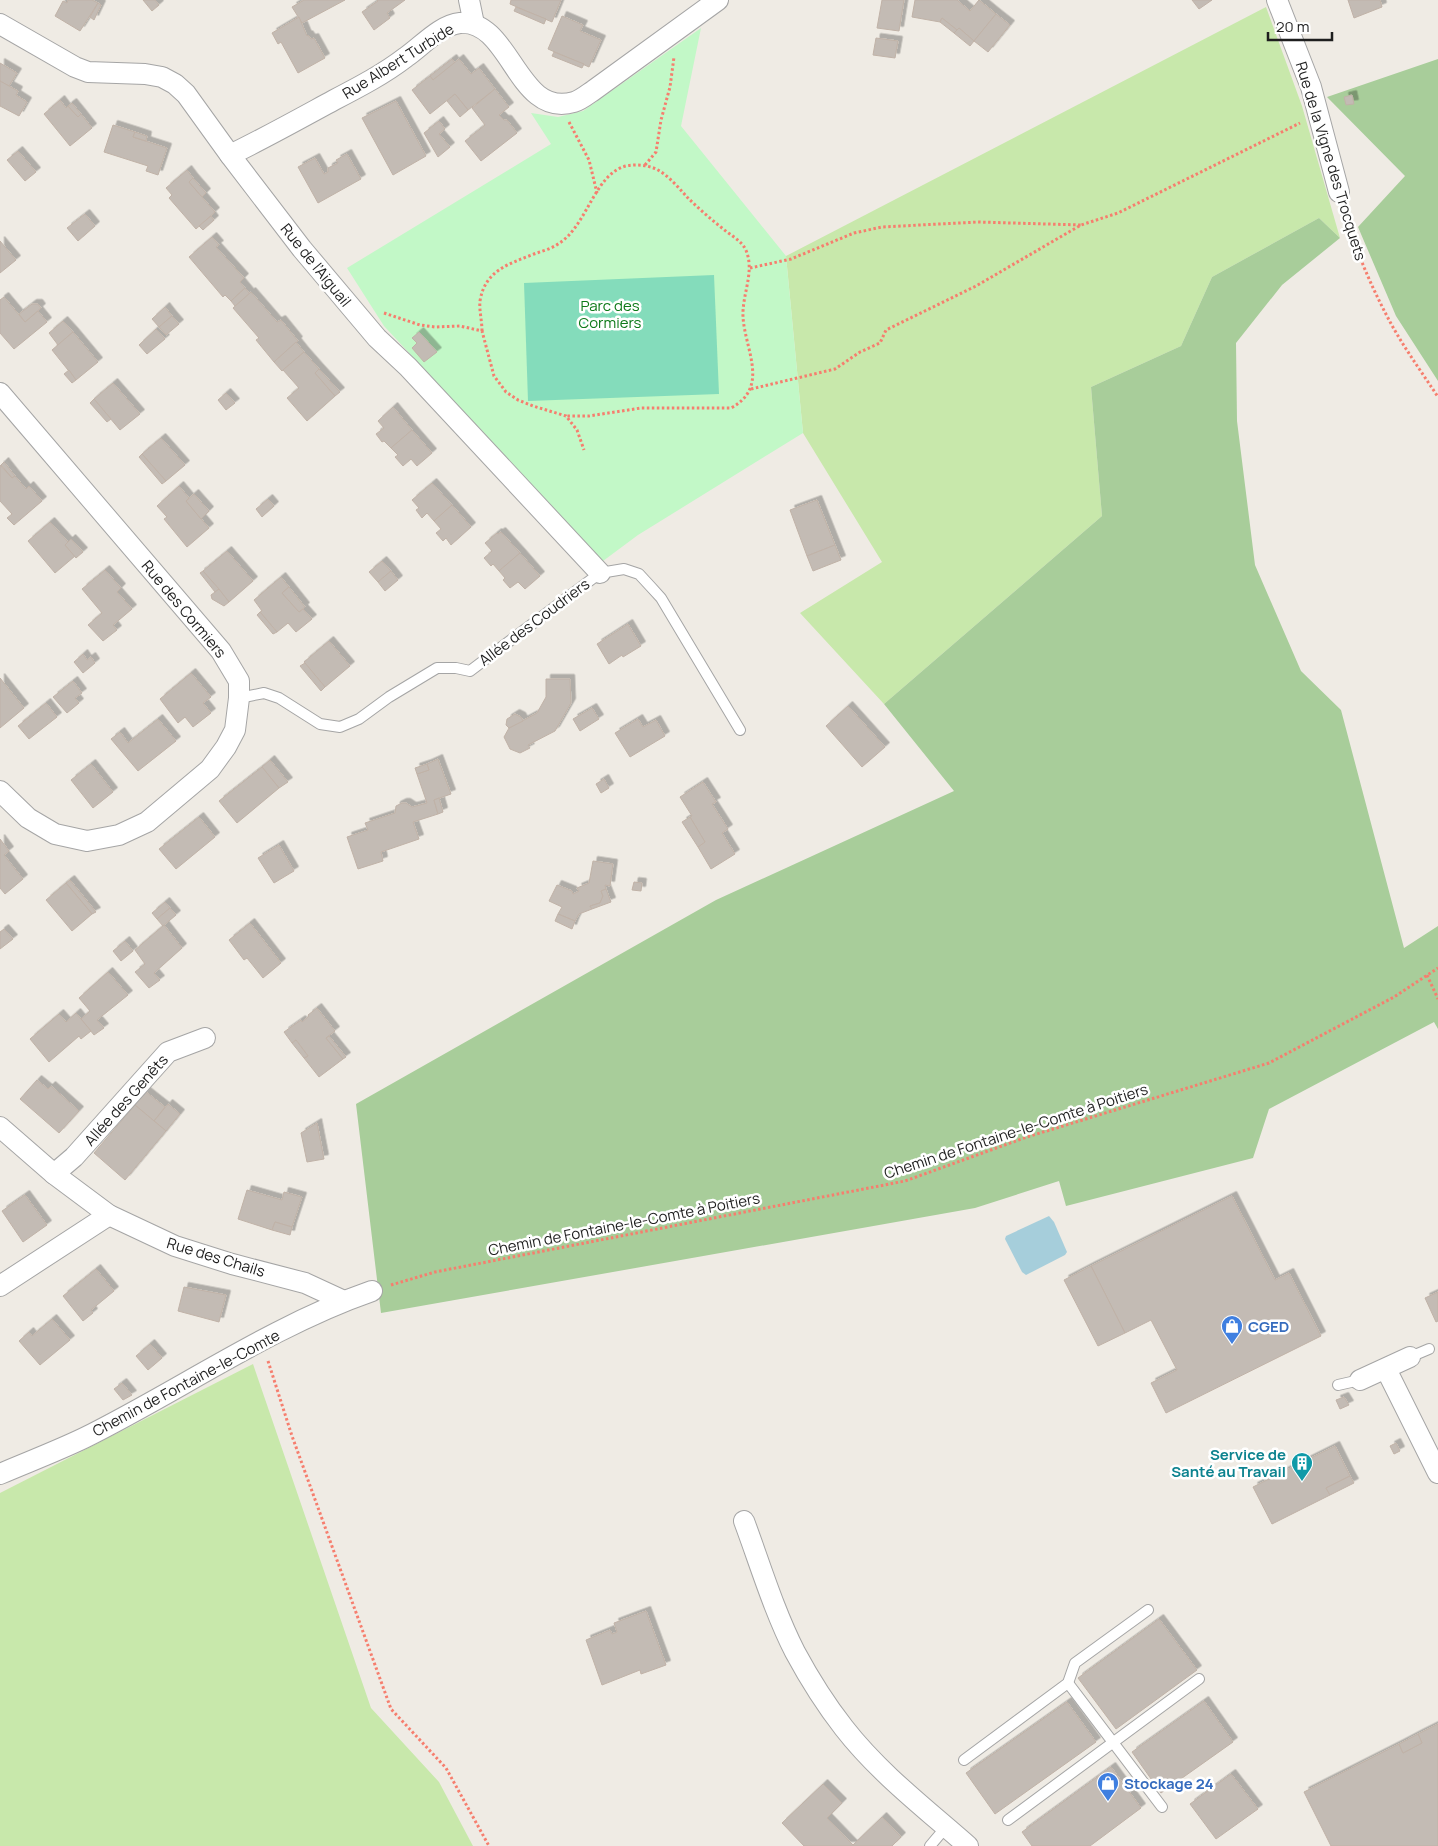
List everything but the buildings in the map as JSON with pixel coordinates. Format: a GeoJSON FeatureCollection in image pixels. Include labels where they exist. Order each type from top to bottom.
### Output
{"type":"FeatureCollection","features":[{"type":"Feature","properties":{"kind":"street"},"geometry":{"type":"LineString","coordinates":[[469,0],[474,24]]}},
{"type":"Feature","properties":{"kind":"street","name":"Rue de la Vigne des Trocquets"},"geometry":{"type":"LineString","coordinates":[[1277,0],[1311,87],[1339,192]]}},
{"type":"Feature","properties":{"kind":"street"},"geometry":{"type":"LineString","coordinates":[[559,104],[575,102],[677,30],[710,2]]}},
{"type":"Feature","properties":{"kind":"street","name":"Rue Albert Turbide"},"geometry":{"type":"LineString","coordinates":[[230,155],[381,74],[434,35],[459,23],[474,24],[487,32],[535,93],[547,101],[559,104]]}},
{"type":"Feature","properties":{"kind":"street","name":"Rue de l’Aiguail"},"geometry":{"type":"LineString","coordinates":[[0,24],[75,67],[88,72],[144,74],[162,77],[175,84],[186,94],[302,249],[377,338],[408,367],[600,573]]}},
{"type":"Feature","properties":{"kind":"street","name":"Rue des Cormiers"},"geometry":{"type":"LineString","coordinates":[[0,392],[221,651],[238,681],[239,698],[235,730],[226,747],[210,769],[147,822],[119,835],[87,841],[55,834],[28,818],[0,791]]}},
{"type":"Feature","properties":{"kind":"street","name":"Allée des Genêts"},"geometry":{"type":"LineString","coordinates":[[54,1174],[74,1157],[168,1052],[205,1038]]}},
{"type":"Feature","properties":{"kind":"street","name":"Rue des Chails"},"geometry":{"type":"LineString","coordinates":[[0,1127],[54,1174],[109,1214],[175,1246],[232,1264],[305,1283],[344,1301]]}},
{"type":"Feature","properties":{"kind":"street"},"geometry":{"type":"LineString","coordinates":[[0,1286],[109,1214]]}},
{"type":"Feature","properties":{"kind":"street","name":"Chemin de Fontaine-le-Comte"},"geometry":{"type":"LineString","coordinates":[[0,1474],[83,1438],[262,1341],[344,1301],[372,1291]]}},
{"type":"Feature","properties":{"kind":"street"},"geometry":{"type":"LineString","coordinates":[[1360,1380],[1410,1357]]}},
{"type":"Feature","properties":{"kind":"street"},"geometry":{"type":"LineString","coordinates":[[1386,1369],[1438,1473]]}},
{"type":"Feature","properties":{"kind":"street"},"geometry":{"type":"LineString","coordinates":[[744,1521],[778,1613],[795,1651],[816,1688],[844,1729],[880,1767],[968,1846]]}},
{"type":"Feature","properties":{"kind":"lane","name":"Allée des Coudriers"},"geometry":{"type":"LineString","coordinates":[[239,698],[264,693],[279,698],[320,724],[340,726],[359,719],[389,697],[437,668],[456,668],[470,671],[600,573],[624,569],[639,574],[661,598],[740,730]]}},
{"type":"Feature","properties":{"kind":"lane"},"geometry":{"type":"LineString","coordinates":[[1410,1357],[1429,1349]]}},
{"type":"Feature","properties":{"kind":"lane"},"geometry":{"type":"LineString","coordinates":[[1338,1385],[1360,1380]]}},
{"type":"Feature","properties":{"kind":"lane"},"geometry":{"type":"LineString","coordinates":[[964,1760],[1068,1683],[1075,1663],[1148,1610]]}},
{"type":"Feature","properties":{"kind":"lane"},"geometry":{"type":"LineString","coordinates":[[1008,1820],[1199,1679]]}},
{"type":"Feature","properties":{"kind":"lane"},"geometry":{"type":"LineString","coordinates":[[1068,1683],[1162,1808]]}},
{"type":"Feature","properties":{"kind":"lane"},"geometry":{"type":"LineString","coordinates":[[930,1846],[946,1827]]}},
{"type":"Feature","properties":{"kind":"path"},"geometry":{"type":"LineString","coordinates":[[645,166],[656,152],[661,120],[670,87],[678,39],[677,30]]}},
{"type":"Feature","properties":{"kind":"path"},"geometry":{"type":"LineString","coordinates":[[559,104],[589,160],[597,193]]}},
{"type":"Feature","properties":{"kind":"path"},"geometry":{"type":"LineString","coordinates":[[750,389],[835,369],[860,352],[880,343],[886,330],[976,286],[1081,225],[1118,213],[1300,123],[1320,116]]}},
{"type":"Feature","properties":{"kind":"path"},"geometry":{"type":"LineString","coordinates":[[627,166],[645,166],[663,173],[699,209],[741,242],[747,252],[750,268],[743,316],[751,351],[753,371],[750,389],[742,402],[731,408],[641,408],[588,416],[566,416],[518,400],[506,392],[494,376],[482,331],[480,301],[486,283],[496,270],[557,245],[566,239],[579,224],[597,193],[614,172],[627,166]]}},
{"type":"Feature","properties":{"kind":"path","name":"Rue de la Vigne des Trocquets"},"geometry":{"type":"LineString","coordinates":[[1339,192],[1350,232],[1370,283],[1388,320],[1438,397]]}},
{"type":"Feature","properties":{"kind":"path"},"geometry":{"type":"LineString","coordinates":[[750,268],[791,259],[854,233],[882,227],[978,222],[1081,225]]}},
{"type":"Feature","properties":{"kind":"path"},"geometry":{"type":"LineString","coordinates":[[376,310],[420,325],[435,327],[460,326],[482,331]]}},
{"type":"Feature","properties":{"kind":"path"},"geometry":{"type":"LineString","coordinates":[[566,416],[577,430],[584,450]]}},
{"type":"Feature","properties":{"kind":"path","name":"Chemin de Fontaine-le-Comte à Poitiers"},"geometry":{"type":"LineString","coordinates":[[372,1291],[435,1272],[905,1181],[1027,1137],[1269,1063],[1394,997],[1438,968]]}},
{"type":"Feature","properties":{"kind":"path"},"geometry":{"type":"LineString","coordinates":[[1426,975],[1438,999]]}},
{"type":"Feature","properties":{"kind":"path"},"geometry":{"type":"LineString","coordinates":[[262,1341],[292,1436],[391,1709],[446,1768],[490,1846]]}},
{"type":"Feature","properties":{"kind":"green space"},"geometry":{"type":"Polygon","coordinates":[[[1266,7],[1302,106],[1340,238],[1319,218],[1212,277],[1181,346],[1091,387],[1102,516],[884,704],[800,613],[882,562],[803,433],[786,256],[1266,7]]]}},
{"type":"Feature","properties":{"kind":"green space","name":"Parc des Cormiers"},"geometry":{"type":"Polygon","coordinates":[[[701,28],[681,126],[786,256],[803,433],[638,535],[603,561],[384,326],[347,268],[551,144],[531,113],[558,117],[583,111],[701,28]]]}},
{"type":"Feature","properties":{"kind":"green space"},"geometry":{"type":"Polygon","coordinates":[[[1438,59],[1438,381],[1396,316],[1358,227],[1405,176],[1327,97],[1438,59]]]}},
{"type":"Feature","properties":{"kind":"green space"},"geometry":{"type":"Polygon","coordinates":[[[1319,218],[1340,238],[1282,285],[1236,343],[1237,421],[1255,565],[1301,671],[1341,710],[1404,948],[1438,926],[1438,1029],[1434,1022],[1269,1109],[1253,1158],[1066,1206],[1059,1181],[975,1208],[381,1313],[356,1104],[716,900],[954,791],[884,704],[1102,516],[1091,387],[1181,346],[1212,277],[1319,218]]]}},
{"type":"Feature","properties":{"kind":"green space"},"geometry":{"type":"Polygon","coordinates":[[[714,275],[719,394],[528,401],[524,283],[714,275]]]}},
{"type":"Feature","properties":{"kind":"green space"},"geometry":{"type":"Polygon","coordinates":[[[253,1364],[371,1708],[439,1782],[473,1846],[0,1846],[0,1493],[253,1364]]]}},
{"type":"Feature","properties":{"kind":"water"},"geometry":{"type":"Polygon","coordinates":[[[1049,1216],[1054,1222],[1067,1252],[1065,1255],[1026,1275],[1022,1272],[1005,1239],[1006,1236],[1049,1216]]]}},
{"type":"Feature","properties":{"kind":"place","name":"CGED"},"geometry":{"type":"Point","coordinates":[1232,1345]}},
{"type":"Feature","properties":{"kind":"place","name":"Service de Santé au Travail"},"geometry":{"type":"Point","coordinates":[1302,1482]}},
{"type":"Feature","properties":{"kind":"place","name":"Stockage 24"},"geometry":{"type":"Point","coordinates":[1108,1802]}}]}
